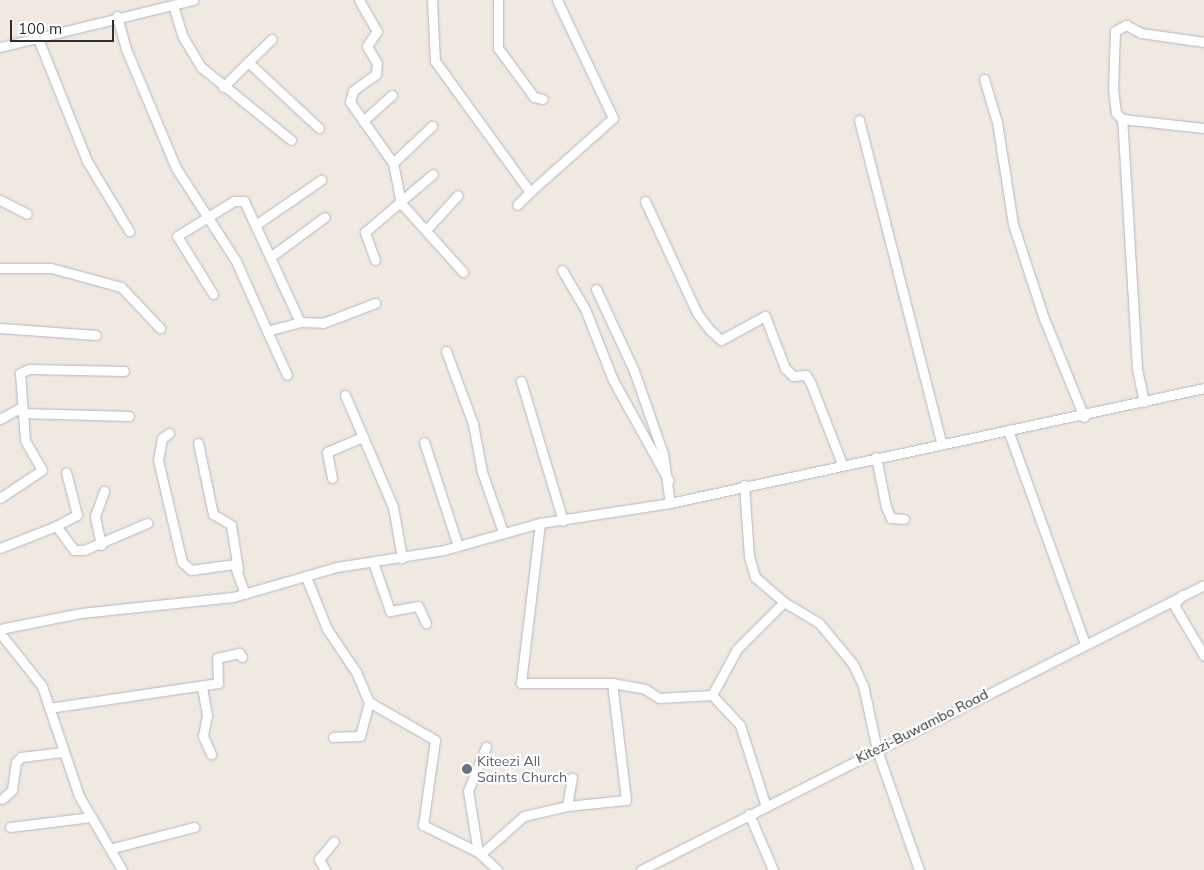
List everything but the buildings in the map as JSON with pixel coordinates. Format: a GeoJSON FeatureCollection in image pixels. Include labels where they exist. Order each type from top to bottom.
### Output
{"type":"FeatureCollection","features":[{"type":"Feature","properties":{"kind":"street"},"geometry":{"type":"LineString","coordinates":[[146,0],[150,9]]}},
{"type":"Feature","properties":{"kind":"street"},"geometry":{"type":"LineString","coordinates":[[0,47],[117,16],[193,0]]}},
{"type":"Feature","properties":{"kind":"street"},"geometry":{"type":"LineString","coordinates":[[359,0],[376,31],[367,46],[378,63],[376,74],[353,91],[350,102],[393,163],[401,203],[463,272]]}},
{"type":"Feature","properties":{"kind":"street"},"geometry":{"type":"LineString","coordinates":[[432,0],[431,40],[438,67],[530,192]]}},
{"type":"Feature","properties":{"kind":"street"},"geometry":{"type":"LineString","coordinates":[[498,0],[498,48],[534,97],[544,99]]}},
{"type":"Feature","properties":{"kind":"street"},"geometry":{"type":"LineString","coordinates":[[517,205],[613,118],[557,0]]}},
{"type":"Feature","properties":{"kind":"street"},"geometry":{"type":"LineString","coordinates":[[173,5],[194,58],[223,87],[291,140]]}},
{"type":"Feature","properties":{"kind":"street"},"geometry":{"type":"LineString","coordinates":[[117,16],[126,50],[172,160],[236,261],[287,375]]}},
{"type":"Feature","properties":{"kind":"street"},"geometry":{"type":"LineString","coordinates":[[1204,42],[1141,33],[1126,25],[1116,31],[1113,89],[1116,113],[1122,119],[1204,128]]}},
{"type":"Feature","properties":{"kind":"street"},"geometry":{"type":"LineString","coordinates":[[37,36],[87,160],[129,231]]}},
{"type":"Feature","properties":{"kind":"street"},"geometry":{"type":"LineString","coordinates":[[223,87],[272,39]]}},
{"type":"Feature","properties":{"kind":"street"},"geometry":{"type":"LineString","coordinates":[[248,62],[319,128]]}},
{"type":"Feature","properties":{"kind":"street"},"geometry":{"type":"LineString","coordinates":[[984,79],[997,122],[1013,224],[1043,316],[1084,417]]}},
{"type":"Feature","properties":{"kind":"street"},"geometry":{"type":"LineString","coordinates":[[363,121],[392,95]]}},
{"type":"Feature","properties":{"kind":"street"},"geometry":{"type":"LineString","coordinates":[[1122,119],[1137,368],[1144,402]]}},
{"type":"Feature","properties":{"kind":"street"},"geometry":{"type":"LineString","coordinates":[[858,120],[941,441]]}},
{"type":"Feature","properties":{"kind":"street"},"geometry":{"type":"LineString","coordinates":[[393,163],[432,126]]}},
{"type":"Feature","properties":{"kind":"street"},"geometry":{"type":"LineString","coordinates":[[375,260],[364,232],[401,203],[433,174]]}},
{"type":"Feature","properties":{"kind":"street"},"geometry":{"type":"LineString","coordinates":[[257,224],[321,180]]}},
{"type":"Feature","properties":{"kind":"street"},"geometry":{"type":"LineString","coordinates":[[426,230],[458,195]]}},
{"type":"Feature","properties":{"kind":"street"},"geometry":{"type":"LineString","coordinates":[[0,200],[27,214]]}},
{"type":"Feature","properties":{"kind":"street"},"geometry":{"type":"LineString","coordinates":[[213,294],[177,236],[234,201],[244,200],[273,255],[300,322]]}},
{"type":"Feature","properties":{"kind":"street"},"geometry":{"type":"LineString","coordinates":[[645,201],[697,313],[710,330],[721,340],[765,316],[785,368],[793,376],[806,375],[811,384],[842,464]]}},
{"type":"Feature","properties":{"kind":"street"},"geometry":{"type":"LineString","coordinates":[[273,255],[325,217]]}},
{"type":"Feature","properties":{"kind":"street"},"geometry":{"type":"LineString","coordinates":[[0,268],[51,268],[121,287],[160,328]]}},
{"type":"Feature","properties":{"kind":"street"},"geometry":{"type":"LineString","coordinates":[[562,270],[585,309],[612,380],[669,481]]}},
{"type":"Feature","properties":{"kind":"street"},"geometry":{"type":"LineString","coordinates":[[596,289],[634,371],[669,481],[670,503]]}},
{"type":"Feature","properties":{"kind":"street"},"geometry":{"type":"LineString","coordinates":[[267,331],[300,322],[323,323],[375,303]]}},
{"type":"Feature","properties":{"kind":"street"},"geometry":{"type":"LineString","coordinates":[[0,328],[96,335]]}},
{"type":"Feature","properties":{"kind":"street"},"geometry":{"type":"LineString","coordinates":[[446,351],[473,424],[482,472],[503,532]]}},
{"type":"Feature","properties":{"kind":"street"},"geometry":{"type":"LineString","coordinates":[[0,498],[42,472],[25,440],[21,410],[20,372],[26,369],[124,371]]}},
{"type":"Feature","properties":{"kind":"street"},"geometry":{"type":"LineString","coordinates":[[521,381],[563,521]]}},
{"type":"Feature","properties":{"kind":"street"},"geometry":{"type":"LineString","coordinates":[[122,870],[113,848],[90,817],[63,752],[49,708],[36,678],[0,631],[81,613],[245,594],[306,577],[458,546],[540,523],[563,521],[670,503],[941,441],[1084,417],[1204,388]]}},
{"type":"Feature","properties":{"kind":"street"},"geometry":{"type":"LineString","coordinates":[[345,395],[394,507],[402,558]]}},
{"type":"Feature","properties":{"kind":"street"},"geometry":{"type":"LineString","coordinates":[[0,419],[21,410],[129,416]]}},
{"type":"Feature","properties":{"kind":"street"},"geometry":{"type":"LineString","coordinates":[[1008,430],[1085,644]]}},
{"type":"Feature","properties":{"kind":"street"},"geometry":{"type":"LineString","coordinates":[[169,433],[162,438],[158,460],[182,562],[192,570],[234,564],[238,569]]}},
{"type":"Feature","properties":{"kind":"street"},"geometry":{"type":"LineString","coordinates":[[332,478],[327,452],[363,437]]}},
{"type":"Feature","properties":{"kind":"street"},"geometry":{"type":"LineString","coordinates":[[424,442],[458,546]]}},
{"type":"Feature","properties":{"kind":"street"},"geometry":{"type":"LineString","coordinates":[[198,443],[213,514],[231,525],[238,569],[245,594]]}},
{"type":"Feature","properties":{"kind":"street"},"geometry":{"type":"LineString","coordinates":[[876,457],[890,518],[904,519]]}},
{"type":"Feature","properties":{"kind":"street"},"geometry":{"type":"LineString","coordinates":[[0,548],[56,526],[77,515],[66,472]]}},
{"type":"Feature","properties":{"kind":"street"},"geometry":{"type":"LineString","coordinates":[[744,485],[749,556],[755,577],[784,602],[819,623],[853,664],[872,715],[877,750],[919,870]]}},
{"type":"Feature","properties":{"kind":"street"},"geometry":{"type":"LineString","coordinates":[[101,545],[95,516],[104,491]]}},
{"type":"Feature","properties":{"kind":"street"},"geometry":{"type":"LineString","coordinates":[[56,526],[74,550],[101,545],[147,523]]}},
{"type":"Feature","properties":{"kind":"street"},"geometry":{"type":"LineString","coordinates":[[540,523],[521,683],[612,683],[645,689],[658,698],[712,695]]}},
{"type":"Feature","properties":{"kind":"street"},"geometry":{"type":"LineString","coordinates":[[373,562],[390,611],[418,606],[426,623]]}},
{"type":"Feature","properties":{"kind":"street"},"geometry":{"type":"LineString","coordinates":[[306,577],[327,629],[356,672],[369,702],[435,740],[423,825],[480,853],[497,870]]}},
{"type":"Feature","properties":{"kind":"street","name":"Kitezi-Buwambo Road"},"geometry":{"type":"LineString","coordinates":[[641,870],[748,814],[766,808],[1186,591],[1204,585]]}},
{"type":"Feature","properties":{"kind":"street"},"geometry":{"type":"LineString","coordinates":[[1186,591],[1174,605],[1204,656]]}},
{"type":"Feature","properties":{"kind":"street"},"geometry":{"type":"LineString","coordinates":[[712,695],[737,649],[784,602]]}},
{"type":"Feature","properties":{"kind":"street"},"geometry":{"type":"LineString","coordinates":[[49,708],[202,687],[219,682],[218,657],[239,653],[242,657]]}},
{"type":"Feature","properties":{"kind":"street"},"geometry":{"type":"LineString","coordinates":[[480,853],[519,819],[567,806],[626,800],[612,683]]}},
{"type":"Feature","properties":{"kind":"street"},"geometry":{"type":"LineString","coordinates":[[202,687],[207,715],[203,736],[211,754]]}},
{"type":"Feature","properties":{"kind":"street"},"geometry":{"type":"LineString","coordinates":[[712,695],[740,725],[766,808]]}},
{"type":"Feature","properties":{"kind":"street"},"geometry":{"type":"LineString","coordinates":[[333,737],[360,736],[369,702]]}},
{"type":"Feature","properties":{"kind":"street"},"geometry":{"type":"LineString","coordinates":[[480,853],[468,791],[486,747]]}},
{"type":"Feature","properties":{"kind":"street"},"geometry":{"type":"LineString","coordinates":[[2,799],[12,790],[16,762],[21,757],[63,752]]}},
{"type":"Feature","properties":{"kind":"street"},"geometry":{"type":"LineString","coordinates":[[567,806],[572,777]]}},
{"type":"Feature","properties":{"kind":"street"},"geometry":{"type":"LineString","coordinates":[[748,814],[773,870]]}},
{"type":"Feature","properties":{"kind":"street"},"geometry":{"type":"LineString","coordinates":[[10,827],[90,817]]}},
{"type":"Feature","properties":{"kind":"street"},"geometry":{"type":"LineString","coordinates":[[113,848],[194,827]]}},
{"type":"Feature","properties":{"kind":"street"},"geometry":{"type":"LineString","coordinates":[[325,870],[319,859],[334,841]]}},
{"type":"Feature","properties":{"kind":"place","name":"Kiteezi All Saints Church"},"geometry":{"type":"Point","coordinates":[467,769]}}]}
